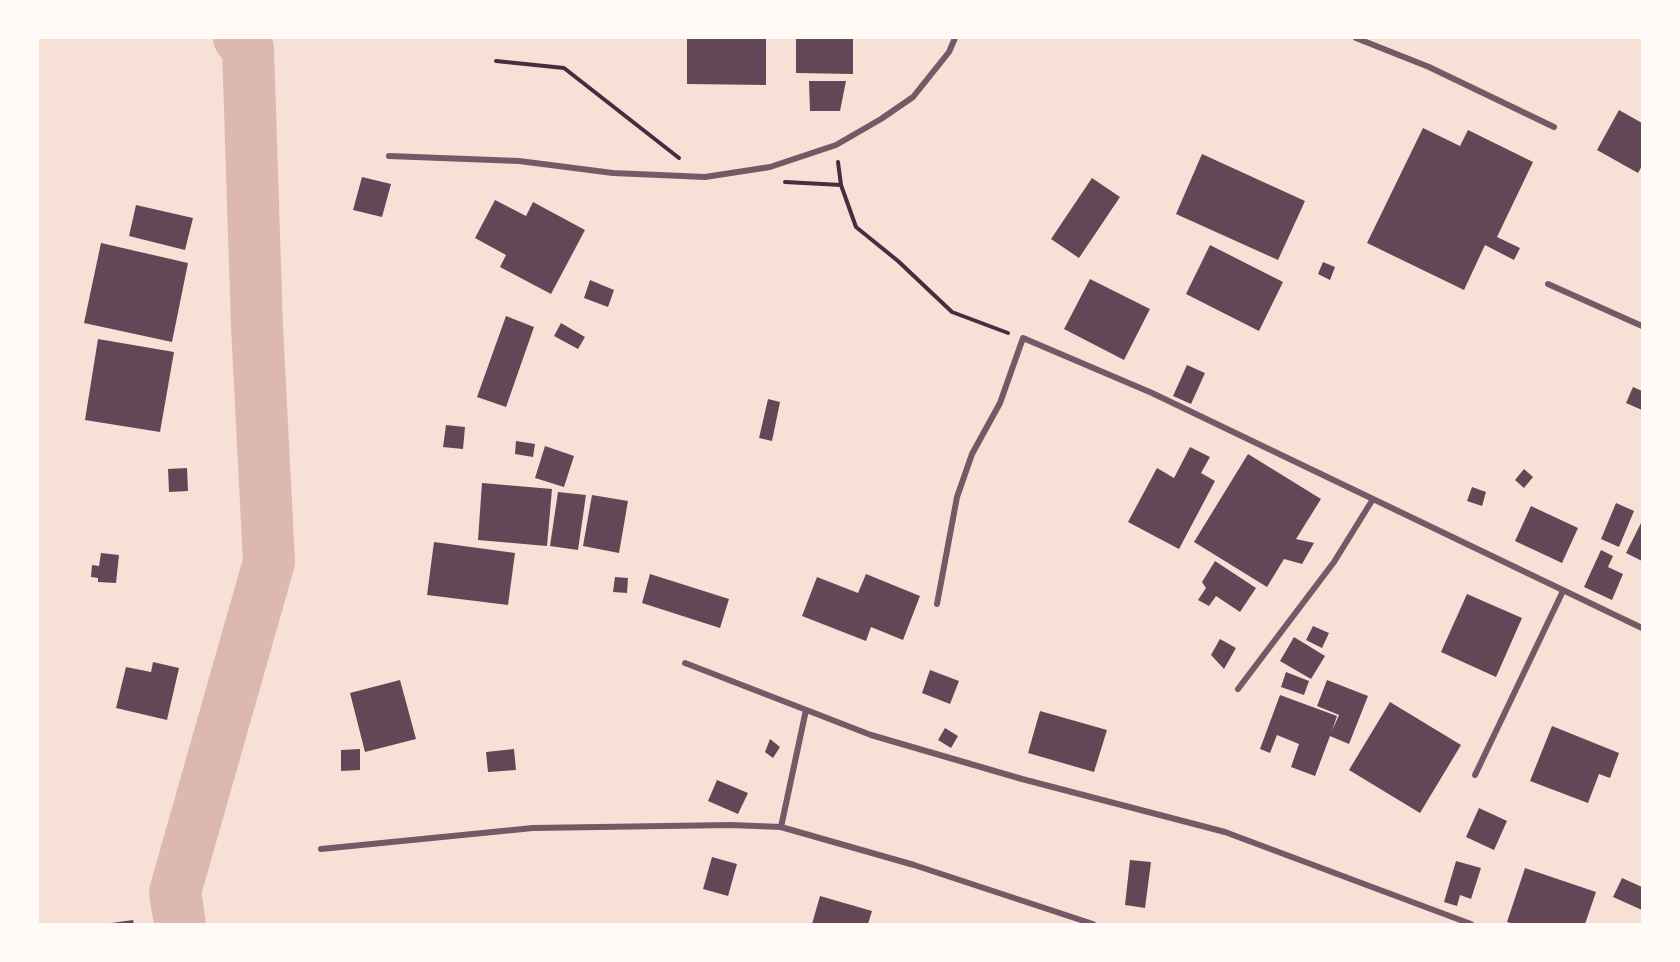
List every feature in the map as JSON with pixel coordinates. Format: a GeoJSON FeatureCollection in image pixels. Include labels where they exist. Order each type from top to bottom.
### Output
{"type":"FeatureCollection","features":[{"type":"Feature","properties":{"kind":"street"},"geometry":{"type":"LineString","coordinates":[[389,156],[519,161],[613,173],[705,177],[770,167],[836,145],[913,97],[949,52],[955,38]]}},
{"type":"Feature","properties":{"kind":"street"},"geometry":{"type":"LineString","coordinates":[[1356,38],[1429,67],[1554,127]]}},
{"type":"Feature","properties":{"kind":"street"},"geometry":{"type":"LineString","coordinates":[[1548,284],[1642,326]]}},
{"type":"Feature","properties":{"kind":"street"},"geometry":{"type":"LineString","coordinates":[[937,604],[957,497],[972,454],[1000,403],[1023,338],[1152,393],[1642,628]]}},
{"type":"Feature","properties":{"kind":"street"},"geometry":{"type":"LineString","coordinates":[[1238,689],[1334,562],[1373,499]]}},
{"type":"Feature","properties":{"kind":"street"},"geometry":{"type":"LineString","coordinates":[[1475,775],[1563,591]]}},
{"type":"Feature","properties":{"kind":"street"},"geometry":{"type":"LineString","coordinates":[[685,663],[871,735],[1022,779],[1225,832],[1471,924]]}},
{"type":"Feature","properties":{"kind":"street"},"geometry":{"type":"LineString","coordinates":[[781,827],[806,710]]}},
{"type":"Feature","properties":{"kind":"street"},"geometry":{"type":"LineString","coordinates":[[321,849],[533,828],[730,825],[781,827],[914,865],[1093,924]]}},
{"type":"Feature","properties":{"kind":"path"},"geometry":{"type":"LineString","coordinates":[[496,61],[564,68],[705,177]]}},
{"type":"Feature","properties":{"kind":"path"},"geometry":{"type":"LineString","coordinates":[[836,145],[841,185],[856,227],[898,261],[952,312],[1023,338]]}},
{"type":"Feature","properties":{"kind":"path"},"geometry":{"type":"LineString","coordinates":[[784,182],[841,185]]}},
{"type":"Feature","properties":{"kind":"building"},"geometry":{"type":"Polygon","coordinates":[[[687,38],[766,38],[766,85],[687,84],[687,38]]]}},
{"type":"Feature","properties":{"kind":"building"},"geometry":{"type":"Polygon","coordinates":[[[796,38],[853,38],[853,74],[796,73],[796,38]]]}},
{"type":"Feature","properties":{"kind":"building"},"geometry":{"type":"Polygon","coordinates":[[[809,81],[846,81],[840,111],[810,111],[809,81]]]}},
{"type":"Feature","properties":{"kind":"building"},"geometry":{"type":"Polygon","coordinates":[[[1619,110],[1642,123],[1642,166],[1638,173],[1597,150],[1619,110]]]}},
{"type":"Feature","properties":{"kind":"building"},"geometry":{"type":"Polygon","coordinates":[[[1423,128],[1460,146],[1468,130],[1533,162],[1497,237],[1520,248],[1514,260],[1485,245],[1464,290],[1367,243],[1423,128]]]}},
{"type":"Feature","properties":{"kind":"building"},"geometry":{"type":"Polygon","coordinates":[[[1202,154],[1305,201],[1278,260],[1176,214],[1202,154]]]}},
{"type":"Feature","properties":{"kind":"building"},"geometry":{"type":"Polygon","coordinates":[[[362,177],[391,184],[382,217],[353,210],[362,177]]]}},
{"type":"Feature","properties":{"kind":"building"},"geometry":{"type":"Polygon","coordinates":[[[1092,178],[1120,197],[1079,258],[1051,239],[1092,178]]]}},
{"type":"Feature","properties":{"kind":"building"},"geometry":{"type":"Polygon","coordinates":[[[495,200],[526,216],[533,202],[585,230],[551,294],[500,267],[506,255],[475,238],[495,200]]]}},
{"type":"Feature","properties":{"kind":"building"},"geometry":{"type":"Polygon","coordinates":[[[136,205],[193,218],[185,250],[129,236],[136,205]]]}},
{"type":"Feature","properties":{"kind":"building"},"geometry":{"type":"Polygon","coordinates":[[[101,243],[188,263],[172,342],[84,323],[101,243]]]}},
{"type":"Feature","properties":{"kind":"building"},"geometry":{"type":"Polygon","coordinates":[[[1210,245],[1283,282],[1259,331],[1186,294],[1210,245]]]}},
{"type":"Feature","properties":{"kind":"building"},"geometry":{"type":"Polygon","coordinates":[[[1323,262],[1335,267],[1330,280],[1318,274],[1323,262]]]}},
{"type":"Feature","properties":{"kind":"building"},"geometry":{"type":"Polygon","coordinates":[[[1090,279],[1150,309],[1124,360],[1064,329],[1090,279]]]}},
{"type":"Feature","properties":{"kind":"building"},"geometry":{"type":"Polygon","coordinates":[[[590,280],[614,290],[608,307],[584,298],[590,280]]]}},
{"type":"Feature","properties":{"kind":"building"},"geometry":{"type":"Polygon","coordinates":[[[506,316],[534,327],[506,407],[477,397],[506,316]]]}},
{"type":"Feature","properties":{"kind":"building"},"geometry":{"type":"Polygon","coordinates":[[[561,323],[585,337],[578,349],[554,336],[561,323]]]}},
{"type":"Feature","properties":{"kind":"building"},"geometry":{"type":"Polygon","coordinates":[[[98,339],[174,352],[160,432],[85,420],[98,339]]]}},
{"type":"Feature","properties":{"kind":"building"},"geometry":{"type":"Polygon","coordinates":[[[1187,365],[1205,373],[1191,404],[1173,396],[1187,365]]]}},
{"type":"Feature","properties":{"kind":"building"},"geometry":{"type":"Polygon","coordinates":[[[1633,387],[1642,391],[1642,410],[1626,403],[1633,387]]]}},
{"type":"Feature","properties":{"kind":"building"},"geometry":{"type":"Polygon","coordinates":[[[768,399],[780,402],[772,441],[759,438],[768,399]]]}},
{"type":"Feature","properties":{"kind":"building"},"geometry":{"type":"Polygon","coordinates":[[[446,425],[465,427],[463,449],[443,447],[446,425]]]}},
{"type":"Feature","properties":{"kind":"building"},"geometry":{"type":"Polygon","coordinates":[[[516,441],[535,444],[533,457],[515,454],[516,441]]]}},
{"type":"Feature","properties":{"kind":"building"},"geometry":{"type":"Polygon","coordinates":[[[545,446],[574,456],[564,487],[535,478],[545,446]]]}},
{"type":"Feature","properties":{"kind":"building"},"geometry":{"type":"Polygon","coordinates":[[[1190,447],[1210,457],[1201,473],[1215,481],[1179,549],[1128,522],[1157,468],[1174,478],[1190,447]]]}},
{"type":"Feature","properties":{"kind":"building"},"geometry":{"type":"Polygon","coordinates":[[[1248,454],[1321,499],[1296,539],[1314,543],[1302,564],[1284,559],[1267,587],[1194,542],[1248,454]]]}},
{"type":"Feature","properties":{"kind":"building"},"geometry":{"type":"Polygon","coordinates":[[[187,468],[188,491],[169,492],[168,469],[187,468]]]}},
{"type":"Feature","properties":{"kind":"building"},"geometry":{"type":"Polygon","coordinates":[[[1524,469],[1533,477],[1524,488],[1515,480],[1524,469]]]}},
{"type":"Feature","properties":{"kind":"building"},"geometry":{"type":"Polygon","coordinates":[[[482,483],[552,489],[547,546],[478,540],[482,483]]]}},
{"type":"Feature","properties":{"kind":"building"},"geometry":{"type":"Polygon","coordinates":[[[1472,487],[1486,492],[1482,506],[1467,501],[1472,487]]]}},
{"type":"Feature","properties":{"kind":"building"},"geometry":{"type":"Polygon","coordinates":[[[558,492],[586,495],[578,550],[550,546],[558,492]]]}},
{"type":"Feature","properties":{"kind":"building"},"geometry":{"type":"Polygon","coordinates":[[[592,495],[628,501],[619,553],[583,546],[592,495]]]}},
{"type":"Feature","properties":{"kind":"building"},"geometry":{"type":"Polygon","coordinates":[[[1616,503],[1634,511],[1619,547],[1601,539],[1616,503]]]}},
{"type":"Feature","properties":{"kind":"building"},"geometry":{"type":"Polygon","coordinates":[[[1531,506],[1578,528],[1562,563],[1515,541],[1531,506]]]}},
{"type":"Feature","properties":{"kind":"building"},"geometry":{"type":"Polygon","coordinates":[[[1642,521],[1642,561],[1626,553],[1642,521]]]}},
{"type":"Feature","properties":{"kind":"building"},"geometry":{"type":"Polygon","coordinates":[[[434,542],[515,553],[508,605],[427,595],[434,542]]]}},
{"type":"Feature","properties":{"kind":"building"},"geometry":{"type":"Polygon","coordinates":[[[1601,550],[1613,556],[1608,567],[1623,574],[1612,600],[1584,587],[1601,550]]]}},
{"type":"Feature","properties":{"kind":"building"},"geometry":{"type":"Polygon","coordinates":[[[101,553],[119,555],[116,583],[98,582],[98,578],[91,577],[92,565],[99,566],[101,553]]]}},
{"type":"Feature","properties":{"kind":"building"},"geometry":{"type":"Polygon","coordinates":[[[1215,561],[1256,588],[1240,612],[1216,596],[1209,606],[1198,600],[1206,588],[1202,582],[1215,561]]]}},
{"type":"Feature","properties":{"kind":"building"},"geometry":{"type":"Polygon","coordinates":[[[650,574],[729,599],[720,628],[642,603],[650,574]]]}},
{"type":"Feature","properties":{"kind":"building"},"geometry":{"type":"Polygon","coordinates":[[[866,574],[920,596],[903,640],[871,627],[866,641],[802,616],[817,577],[858,593],[866,574]]]}},
{"type":"Feature","properties":{"kind":"building"},"geometry":{"type":"Polygon","coordinates":[[[615,577],[628,578],[627,593],[613,592],[615,577]]]}},
{"type":"Feature","properties":{"kind":"building"},"geometry":{"type":"Polygon","coordinates":[[[1467,594],[1522,618],[1496,677],[1441,652],[1467,594]]]}},
{"type":"Feature","properties":{"kind":"building"},"geometry":{"type":"Polygon","coordinates":[[[1313,626],[1329,633],[1322,648],[1306,640],[1313,626]]]}},
{"type":"Feature","properties":{"kind":"building"},"geometry":{"type":"Polygon","coordinates":[[[1294,637],[1325,656],[1311,679],[1280,661],[1294,637]]]}},
{"type":"Feature","properties":{"kind":"building"},"geometry":{"type":"Polygon","coordinates":[[[1220,639],[1236,648],[1224,669],[1211,655],[1220,639]]]}},
{"type":"Feature","properties":{"kind":"building"},"geometry":{"type":"Polygon","coordinates":[[[153,662],[179,668],[167,720],[116,708],[126,667],[151,672],[153,662]]]}},
{"type":"Feature","properties":{"kind":"building"},"geometry":{"type":"Polygon","coordinates":[[[930,670],[959,681],[950,704],[922,693],[930,670]]]}},
{"type":"Feature","properties":{"kind":"building"},"geometry":{"type":"Polygon","coordinates":[[[1286,672],[1309,681],[1304,695],[1281,687],[1286,672]]]}},
{"type":"Feature","properties":{"kind":"building"},"geometry":{"type":"Polygon","coordinates":[[[400,680],[416,739],[365,752],[350,693],[400,680]]]}},
{"type":"Feature","properties":{"kind":"building"},"geometry":{"type":"Polygon","coordinates":[[[1327,680],[1368,696],[1349,744],[1330,736],[1315,776],[1291,767],[1299,744],[1277,735],[1270,753],[1260,749],[1280,695],[1337,716],[1332,731],[1339,715],[1317,706],[1327,680]]]}},
{"type":"Feature","properties":{"kind":"building"},"geometry":{"type":"Polygon","coordinates":[[[1390,702],[1461,745],[1420,813],[1349,770],[1390,702]]]}},
{"type":"Feature","properties":{"kind":"building"},"geometry":{"type":"Polygon","coordinates":[[[1040,711],[1107,730],[1094,772],[1028,753],[1040,711]]]}},
{"type":"Feature","properties":{"kind":"building"},"geometry":{"type":"Polygon","coordinates":[[[1552,726],[1619,753],[1610,778],[1599,774],[1588,803],[1530,781],[1552,726]]]}},
{"type":"Feature","properties":{"kind":"building"},"geometry":{"type":"Polygon","coordinates":[[[945,728],[958,736],[951,748],[938,740],[945,728]]]}},
{"type":"Feature","properties":{"kind":"building"},"geometry":{"type":"Polygon","coordinates":[[[770,739],[780,747],[773,758],[765,752],[770,739]]]}},
{"type":"Feature","properties":{"kind":"building"},"geometry":{"type":"Polygon","coordinates":[[[360,749],[360,770],[341,771],[341,750],[360,749]]]}},
{"type":"Feature","properties":{"kind":"building"},"geometry":{"type":"Polygon","coordinates":[[[514,749],[516,770],[488,772],[486,752],[514,749]]]}},
{"type":"Feature","properties":{"kind":"building"},"geometry":{"type":"Polygon","coordinates":[[[717,780],[748,793],[738,814],[708,801],[717,780]]]}},
{"type":"Feature","properties":{"kind":"building"},"geometry":{"type":"Polygon","coordinates":[[[1479,808],[1507,821],[1494,850],[1466,837],[1479,808]]]}},
{"type":"Feature","properties":{"kind":"building"},"geometry":{"type":"Polygon","coordinates":[[[712,857],[737,864],[728,896],[703,889],[712,857]]]}},
{"type":"Feature","properties":{"kind":"building"},"geometry":{"type":"Polygon","coordinates":[[[1130,860],[1151,862],[1145,908],[1125,905],[1130,860]]]}},
{"type":"Feature","properties":{"kind":"building"},"geometry":{"type":"Polygon","coordinates":[[[1456,861],[1481,868],[1471,899],[1460,895],[1457,906],[1444,902],[1456,861]]]}},
{"type":"Feature","properties":{"kind":"building"},"geometry":{"type":"Polygon","coordinates":[[[1525,868],[1596,892],[1585,924],[1514,924],[1507,922],[1525,868]]]}},
{"type":"Feature","properties":{"kind":"building"},"geometry":{"type":"Polygon","coordinates":[[[1622,878],[1642,887],[1642,910],[1613,897],[1622,878]]]}},
{"type":"Feature","properties":{"kind":"building"},"geometry":{"type":"Polygon","coordinates":[[[820,896],[872,911],[868,924],[812,924],[820,896]]]}},
{"type":"Feature","properties":{"kind":"building"},"geometry":{"type":"Polygon","coordinates":[[[133,920],[134,924],[111,924],[111,923],[133,920]]]}},
{"type":"Feature","properties":{"kind":"waterway"},"geometry":{"type":"LineString","coordinates":[[180,924],[175,892],[269,562],[257,326],[248,49],[239,38]]}}]}
